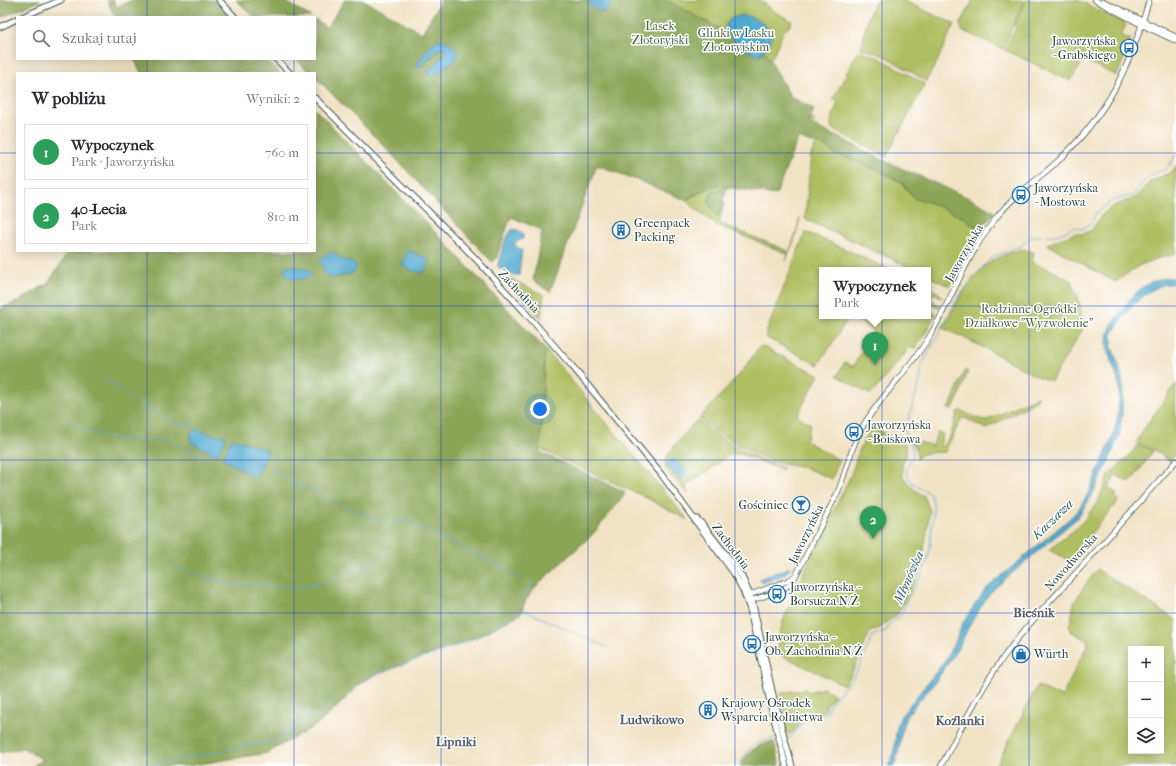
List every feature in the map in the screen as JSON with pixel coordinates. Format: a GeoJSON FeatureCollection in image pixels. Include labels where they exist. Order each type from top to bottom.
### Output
{"type":"FeatureCollection","features":[{"type":"Feature","properties":{"kind":"main road"},"geometry":{"type":"LineString","coordinates":[[24,16],[60,0]]}},
{"type":"Feature","properties":{"kind":"main road"},"geometry":{"type":"LineString","coordinates":[[219,0],[235,16]]}},
{"type":"Feature","properties":{"kind":"main road"},"geometry":{"type":"LineString","coordinates":[[0,27],[16,19]]}},
{"type":"Feature","properties":{"kind":"main road"},"geometry":{"type":"LineString","coordinates":[[277,60],[289,72]]}},
{"type":"Feature","properties":{"kind":"main road","name":"Zachodnia"},"geometry":{"type":"LineString","coordinates":[[316,99],[468,251],[524,310],[653,464],[733,572],[748,598]]}},
{"type":"Feature","properties":{"kind":"main road"},"geometry":{"type":"LineString","coordinates":[[748,598],[781,737],[786,766]]}},
{"type":"Feature","properties":{"kind":"main road"},"geometry":{"type":"LineString","coordinates":[[781,737],[792,766]]}},
{"type":"Feature","properties":{"kind":"street"},"geometry":{"type":"LineString","coordinates":[[1095,0],[1142,23],[1176,37]]}},
{"type":"Feature","properties":{"kind":"street"},"geometry":{"type":"LineString","coordinates":[[1102,0],[1176,42]]}},
{"type":"Feature","properties":{"kind":"street","name":"Jaworzyńska"},"geometry":{"type":"LineString","coordinates":[[748,598],[796,576],[837,494],[853,446],[868,419],[882,398],[916,356],[930,335],[970,256],[992,224],[1012,200],[1077,142],[1098,116],[1120,80],[1129,61],[1149,0]]}},
{"type":"Feature","properties":{"kind":"street","name":"Nowodworska"},"geometry":{"type":"LineString","coordinates":[[941,766],[981,692],[1012,645],[1040,611],[1092,556],[1176,461]]}},
{"type":"Feature","properties":{"kind":"green space"},"geometry":{"type":"Polygon","coordinates":[[[0,0],[41,0],[0,18],[0,0]]]}},
{"type":"Feature","properties":{"kind":"green space"},"geometry":{"type":"Polygon","coordinates":[[[107,0],[113,0],[117,7],[132,0],[214,0],[228,16],[115,16],[107,0]]]}},
{"type":"Feature","properties":{"kind":"green space"},"geometry":{"type":"Polygon","coordinates":[[[236,0],[283,0],[309,16],[253,16],[236,0]]]}},
{"type":"Feature","properties":{"kind":"green space","name":"Lasek Złotoryjski"},"geometry":{"type":"Polygon","coordinates":[[[345,0],[364,0],[422,33],[441,0],[588,0],[593,8],[614,2],[614,0],[666,0],[726,32],[741,48],[758,55],[765,51],[790,96],[814,109],[809,122],[810,124],[887,162],[969,198],[995,212],[979,229],[962,217],[929,202],[915,199],[902,183],[884,173],[834,154],[828,148],[817,143],[811,143],[798,138],[776,195],[727,187],[718,217],[708,202],[713,190],[718,190],[723,186],[722,183],[685,200],[597,165],[550,292],[533,280],[542,230],[511,217],[496,259],[492,262],[383,145],[316,78],[316,72],[309,72],[297,60],[316,60],[316,21],[327,27],[345,0]],[[449,43],[419,60],[422,65],[443,47],[446,49],[441,58],[428,71],[432,76],[455,60],[449,43]]]}},
{"type":"Feature","properties":{"kind":"green space","name":"Glinki w Lasku Złotoryjskim"},"geometry":{"type":"Polygon","coordinates":[[[653,0],[760,0],[777,13],[792,21],[789,27],[784,30],[769,64],[795,111],[814,120],[814,123],[791,112],[653,0]]]}},
{"type":"Feature","properties":{"kind":"green space"},"geometry":{"type":"Polygon","coordinates":[[[876,0],[902,0],[954,24],[937,62],[926,81],[885,56],[861,48],[868,17],[876,0]]]}},
{"type":"Feature","properties":{"kind":"green space"},"geometry":{"type":"Polygon","coordinates":[[[973,0],[1024,0],[1003,49],[963,32],[960,25],[973,0]]]}},
{"type":"Feature","properties":{"kind":"green space"},"geometry":{"type":"Polygon","coordinates":[[[1026,0],[1078,0],[1126,24],[1121,36],[1131,40],[1117,76],[1080,58],[1078,62],[1081,65],[1070,81],[1005,50],[1016,27],[1014,26],[1026,0]]]}},
{"type":"Feature","properties":{"kind":"green space"},"geometry":{"type":"Polygon","coordinates":[[[861,51],[879,58],[925,84],[886,157],[831,128],[831,122],[838,101],[833,100],[857,52],[861,51]]]}},
{"type":"Feature","properties":{"kind":"green space"},"geometry":{"type":"Polygon","coordinates":[[[134,60],[267,60],[279,72],[140,72],[134,60]]]}},
{"type":"Feature","properties":{"kind":"green space"},"geometry":{"type":"Polygon","coordinates":[[[316,110],[438,235],[545,349],[540,452],[625,492],[623,497],[594,533],[536,586],[526,600],[520,614],[479,636],[370,677],[362,682],[318,724],[267,753],[187,766],[33,766],[43,760],[23,748],[0,753],[0,309],[19,301],[48,283],[68,252],[316,252],[316,110]]]}},
{"type":"Feature","properties":{"kind":"green space"},"geometry":{"type":"Polygon","coordinates":[[[817,143],[828,148],[834,154],[884,173],[902,183],[908,192],[922,201],[929,202],[962,217],[979,229],[950,285],[931,277],[931,267],[909,267],[805,219],[811,155],[817,143]]]}},
{"type":"Feature","properties":{"kind":"green space"},"geometry":{"type":"Polygon","coordinates":[[[1176,166],[1176,254],[1140,265],[1115,282],[1047,244],[1076,233],[1082,234],[1092,230],[1101,216],[1113,206],[1137,197],[1150,182],[1173,171],[1176,166]]]}},
{"type":"Feature","properties":{"kind":"green space"},"geometry":{"type":"Polygon","coordinates":[[[722,183],[723,186],[718,190],[713,190],[708,202],[718,217],[723,202],[725,202],[719,223],[788,251],[788,253],[791,249],[786,261],[788,254],[716,225],[685,200],[722,183]]]}},
{"type":"Feature","properties":{"kind":"green space"},"geometry":{"type":"Polygon","coordinates":[[[805,233],[811,234],[884,267],[819,267],[819,319],[848,319],[818,365],[767,338],[766,333],[805,233]]]}},
{"type":"Feature","properties":{"kind":"green space","name":"Rodzinne Ogródki Działkowe \"Wyzwolenie\""},"geometry":{"type":"Polygon","coordinates":[[[1021,249],[1034,252],[1032,263],[1045,267],[1072,281],[1075,293],[1078,296],[1084,327],[1051,381],[1034,375],[985,348],[943,328],[959,299],[978,273],[995,259],[1021,249]]]}},
{"type":"Feature","properties":{"kind":"green space"},"geometry":{"type":"Polygon","coordinates":[[[501,274],[544,295],[541,318],[501,274]]]}},
{"type":"Feature","properties":{"kind":"green space"},"geometry":{"type":"Polygon","coordinates":[[[931,289],[938,293],[942,298],[934,293],[931,298],[931,289]]]}},
{"type":"Feature","properties":{"kind":"green space"},"geometry":{"type":"Polygon","coordinates":[[[931,300],[940,306],[939,308],[931,305],[931,300]]]}},
{"type":"Feature","properties":{"kind":"green space"},"geometry":{"type":"Polygon","coordinates":[[[931,312],[936,314],[915,348],[910,348],[907,351],[871,395],[837,376],[845,362],[853,367],[874,331],[856,319],[931,319],[931,312]]]}},
{"type":"Feature","properties":{"kind":"green space"},"geometry":{"type":"Polygon","coordinates":[[[761,346],[819,375],[797,416],[811,424],[806,441],[839,460],[832,479],[806,468],[770,461],[734,443],[699,419],[738,376],[761,346]]]}},
{"type":"Feature","properties":{"kind":"green space"},"geometry":{"type":"Polygon","coordinates":[[[545,349],[688,520],[645,497],[540,449],[545,349]]]}},
{"type":"Feature","properties":{"kind":"green space"},"geometry":{"type":"Polygon","coordinates":[[[965,370],[968,372],[957,401],[951,411],[947,408],[950,407],[965,370]]]}},
{"type":"Feature","properties":{"kind":"green space"},"geometry":{"type":"Polygon","coordinates":[[[1176,384],[1176,454],[1169,461],[1146,446],[1137,445],[1145,427],[1176,384]]]}},
{"type":"Feature","properties":{"kind":"green space"},"geometry":{"type":"Polygon","coordinates":[[[1037,397],[1036,401],[986,429],[962,418],[945,452],[926,453],[917,459],[916,450],[911,441],[933,446],[937,432],[943,434],[940,445],[944,446],[950,436],[958,411],[985,421],[1037,397]]]}},
{"type":"Feature","properties":{"kind":"green space"},"geometry":{"type":"Polygon","coordinates":[[[697,420],[733,446],[768,463],[783,468],[782,470],[743,455],[733,454],[689,483],[686,487],[688,494],[671,476],[665,465],[666,460],[673,448],[697,420]]]}},
{"type":"Feature","properties":{"kind":"green space"},"geometry":{"type":"Polygon","coordinates":[[[872,426],[906,445],[906,456],[902,464],[903,476],[912,488],[924,496],[930,511],[921,568],[897,615],[880,628],[869,634],[854,669],[844,685],[776,653],[776,649],[783,621],[805,569],[851,475],[860,448],[872,426]]]}},
{"type":"Feature","properties":{"kind":"green space"},"geometry":{"type":"Polygon","coordinates":[[[1136,447],[1145,447],[1153,451],[1130,483],[1116,475],[1108,489],[1117,493],[1115,497],[1119,500],[1069,560],[1049,550],[1077,528],[1085,519],[1098,501],[1109,475],[1130,455],[1136,447]]]}},
{"type":"Feature","properties":{"kind":"green space"},"geometry":{"type":"Polygon","coordinates":[[[1097,569],[1176,620],[1176,766],[996,766],[1037,686],[1062,697],[1088,643],[1086,639],[1070,631],[1069,625],[1075,601],[1097,569]]]}},
{"type":"Feature","properties":{"kind":"green space"},"geometry":{"type":"Polygon","coordinates":[[[824,688],[835,695],[827,704],[825,710],[804,716],[795,730],[787,734],[781,693],[805,689],[807,692],[824,688]]]}},
{"type":"Feature","properties":{"kind":"green space"},"geometry":{"type":"Polygon","coordinates":[[[769,742],[774,742],[780,766],[741,766],[748,754],[769,742]]]}},
{"type":"Feature","properties":{"kind":"water"},"geometry":{"type":"Polygon","coordinates":[[[588,0],[614,0],[614,2],[603,13],[593,8],[588,0]]]}},
{"type":"Feature","properties":{"kind":"water"},"geometry":{"type":"Polygon","coordinates":[[[742,15],[752,17],[760,21],[766,26],[772,35],[770,42],[758,55],[748,51],[733,41],[725,26],[731,18],[742,15]]]}},
{"type":"Feature","properties":{"kind":"water"},"geometry":{"type":"Polygon","coordinates":[[[438,39],[450,44],[459,54],[455,60],[432,76],[428,74],[428,71],[444,55],[446,49],[443,47],[436,51],[421,66],[416,67],[420,59],[431,45],[438,39]]]}},
{"type":"Feature","properties":{"kind":"water"},"geometry":{"type":"Polygon","coordinates":[[[513,229],[520,231],[523,234],[523,239],[514,245],[522,250],[519,275],[507,273],[498,267],[502,250],[510,232],[513,229]]]}},
{"type":"Feature","properties":{"kind":"water"},"geometry":{"type":"Polygon","coordinates":[[[407,251],[430,260],[424,273],[412,271],[402,265],[407,251]]]}},
{"type":"Feature","properties":{"kind":"water"},"geometry":{"type":"Polygon","coordinates":[[[330,252],[336,254],[339,259],[352,262],[356,265],[355,271],[351,274],[333,278],[326,276],[323,272],[324,267],[319,260],[330,252]]]}},
{"type":"Feature","properties":{"kind":"water"},"geometry":{"type":"Polygon","coordinates":[[[285,266],[303,268],[312,272],[312,274],[303,279],[292,279],[286,276],[284,269],[285,266]]]}},
{"type":"Feature","properties":{"kind":"water"},"geometry":{"type":"Polygon","coordinates":[[[1176,278],[1176,283],[1162,285],[1148,292],[1133,305],[1112,334],[1112,348],[1119,366],[1123,385],[1122,416],[1119,436],[1108,463],[1091,497],[1077,518],[1004,580],[985,600],[969,626],[960,645],[936,681],[907,715],[903,725],[898,754],[894,766],[888,766],[893,754],[897,728],[901,716],[944,662],[963,623],[987,588],[1068,520],[1078,510],[1088,494],[1112,439],[1116,426],[1119,388],[1107,348],[1110,328],[1120,312],[1143,287],[1157,280],[1176,278]]]}},
{"type":"Feature","properties":{"kind":"water"},"geometry":{"type":"Polygon","coordinates":[[[195,429],[211,434],[225,436],[226,438],[217,456],[190,442],[191,433],[195,429]]]}},
{"type":"Feature","properties":{"kind":"water"},"geometry":{"type":"Polygon","coordinates":[[[232,438],[266,449],[268,452],[257,476],[254,477],[222,458],[232,438]]]}},
{"type":"Feature","properties":{"kind":"water"},"geometry":{"type":"Polygon","coordinates":[[[673,458],[687,473],[680,480],[666,465],[673,458]]]}},
{"type":"Feature","properties":{"kind":"water"},"geometry":{"type":"Polygon","coordinates":[[[791,568],[784,575],[763,583],[759,579],[791,568]]]}},
{"type":"Feature","properties":{"kind":"waterway","name":"Młynówka"},"geometry":{"type":"LineString","coordinates":[[787,738],[791,737],[808,718],[827,712],[829,705],[857,671],[873,635],[886,631],[890,623],[899,617],[925,566],[930,546],[933,504],[929,493],[916,486],[910,480],[908,475],[907,467],[913,456],[913,452],[905,432],[920,380],[922,365],[958,298],[973,278],[989,260],[995,256],[1021,246],[1031,237],[1057,235],[1074,227],[1082,229],[1092,222],[1095,214],[1109,203],[1114,200],[1134,195],[1143,182],[1156,172],[1165,170],[1176,154]]}},
{"type":"Feature","properties":{"kind":"waterway"},"geometry":{"type":"LineString","coordinates":[[103,377],[143,406],[169,420],[183,426],[189,423],[195,426]]}},
{"type":"Feature","properties":{"kind":"waterway"},"geometry":{"type":"LineString","coordinates":[[68,423],[100,435],[118,439],[170,440],[205,459]]}},
{"type":"Feature","properties":{"kind":"waterway"},"geometry":{"type":"LineString","coordinates":[[266,468],[386,525],[404,520],[418,526],[523,579]]}},
{"type":"Feature","properties":{"kind":"waterway"},"geometry":{"type":"LineString","coordinates":[[173,566],[218,581],[234,584],[288,587],[308,586],[349,575],[367,566],[388,552]]}},
{"type":"Feature","properties":{"kind":"waterway"},"geometry":{"type":"LineString","coordinates":[[517,603],[532,584],[531,583]]}},
{"type":"Feature","properties":{"kind":"waterway"},"geometry":{"type":"LineString","coordinates":[[348,694],[373,676],[393,667],[440,652],[486,633],[524,610],[606,647]]}},
{"type":"Feature","properties":{"kind":"waterway"},"geometry":{"type":"LineString","coordinates":[[140,766],[273,741],[291,731],[336,698]]}},
{"type":"Feature","properties":{"kind":"waterway","name":"Młynówka"},"geometry":{"type":"LineString","coordinates":[[740,766],[748,750],[753,746],[776,738]]}},
{"type":"Feature","properties":{"kind":"place","name":"Jaworzyńska - Grabskiego"},"geometry":{"type":"Point","coordinates":[1129,48]}},
{"type":"Feature","properties":{"kind":"place","name":"Jaworzyńska - Mostowa"},"geometry":{"type":"Point","coordinates":[1021,195]}},
{"type":"Feature","properties":{"kind":"place","name":"Greenpack Packing"},"geometry":{"type":"Point","coordinates":[621,230]}},
{"type":"Feature","properties":{"kind":"place","name":"Wypoczynek"},"geometry":{"type":"Point","coordinates":[875,365]}},
{"type":"Feature","properties":{"kind":"place","name":"Jaworzyńska - Boiskowa"},"geometry":{"type":"Point","coordinates":[854,432]}},
{"type":"Feature","properties":{"kind":"place","name":"Gościniec"},"geometry":{"type":"Point","coordinates":[801,505]}},
{"type":"Feature","properties":{"kind":"place","name":"40-Lecia"},"geometry":{"type":"Point","coordinates":[873,539]}},
{"type":"Feature","properties":{"kind":"place","name":"Jaworzyńska - Borsucza N/Ż"},"geometry":{"type":"Point","coordinates":[777,594]}},
{"type":"Feature","properties":{"kind":"place","name":"Jaworzyńska - Ob. Zachodnia N/Ż"},"geometry":{"type":"Point","coordinates":[752,644]}},
{"type":"Feature","properties":{"kind":"place","name":"Würth"},"geometry":{"type":"Point","coordinates":[1021,654]}},
{"type":"Feature","properties":{"kind":"place","name":"Krajowy Ośrodek Wsparcia Rolnictwa"},"geometry":{"type":"Point","coordinates":[708,710]}},
{"type":"Feature","properties":{"kind":"district","name":"Bieśnik"},"geometry":{"type":"Point","coordinates":[1034,612]}},
{"type":"Feature","properties":{"kind":"district","name":"Ludwikowo"},"geometry":{"type":"Point","coordinates":[652,719]}},
{"type":"Feature","properties":{"kind":"district","name":"Koźlanki"},"geometry":{"type":"Point","coordinates":[960,720]}},
{"type":"Feature","properties":{"kind":"district","name":"Lipniki"},"geometry":{"type":"Point","coordinates":[456,741]}},
{"type":"Feature","properties":{"kind":"water label","name":"Kaczawa"},"geometry":{"type":"Point","coordinates":[1052,519]}}]}
